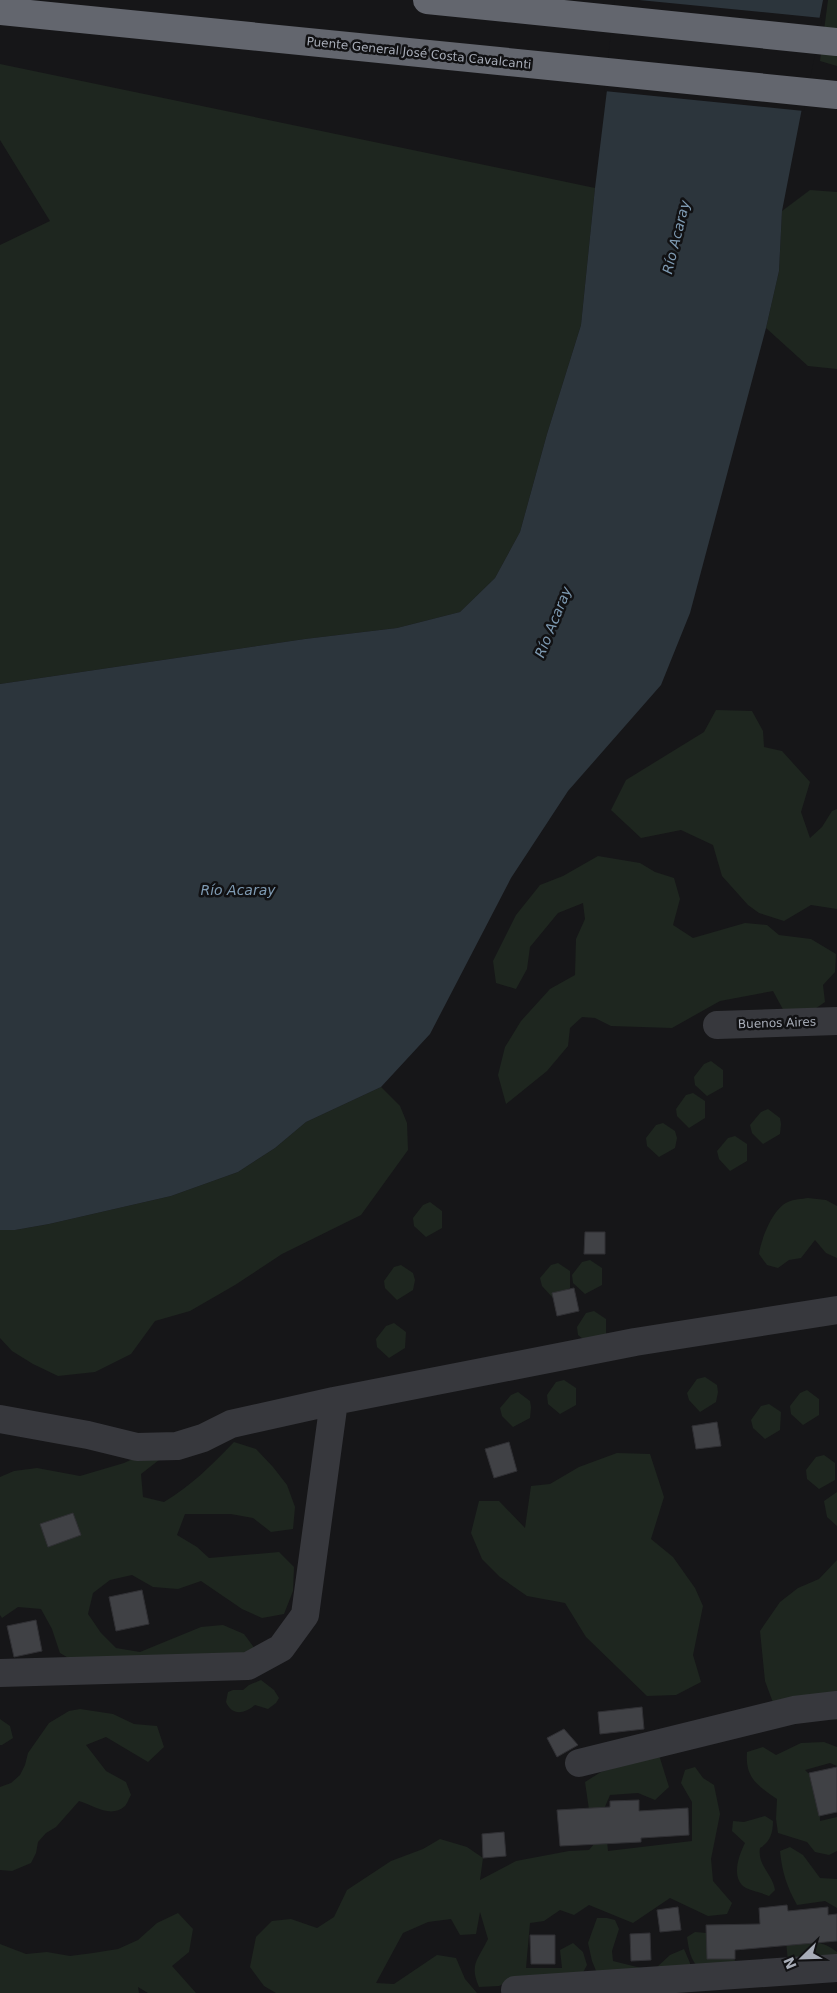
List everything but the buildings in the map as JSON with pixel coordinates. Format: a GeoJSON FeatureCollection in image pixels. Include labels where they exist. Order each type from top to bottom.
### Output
{"type":"FeatureCollection","features":[{"type":"Feature","properties":{"kind":"highway"},"geometry":{"type":"LineString","coordinates":[[427,0],[837,42]]}},
{"type":"Feature","properties":{"kind":"highway","name":"Puente General José Costa Cavalcanti"},"geometry":{"type":"LineString","coordinates":[[0,11],[837,94]]}},
{"type":"Feature","properties":{"kind":"street","name":"Buenos Aires"},"geometry":{"type":"LineString","coordinates":[[717,1025],[837,1021]]}},
{"type":"Feature","properties":{"kind":"street"},"geometry":{"type":"LineString","coordinates":[[0,1419],[88,1435],[137,1447],[177,1446],[203,1438],[231,1424],[334,1402],[635,1342],[837,1310]]}},
{"type":"Feature","properties":{"kind":"street"},"geometry":{"type":"LineString","coordinates":[[0,1673],[248,1666],[281,1648],[305,1615],[334,1402]]}},
{"type":"Feature","properties":{"kind":"street"},"geometry":{"type":"LineString","coordinates":[[579,1763],[794,1710],[837,1705]]}},
{"type":"Feature","properties":{"kind":"street"},"geometry":{"type":"LineString","coordinates":[[515,1990],[837,1968]]}},
{"type":"Feature","properties":{"kind":"shaded area"},"geometry":{"type":"Polygon","coordinates":[[[828,0],[837,0],[837,66],[820,61],[828,0]]]}},
{"type":"Feature","properties":{"kind":"shaded area"},"geometry":{"type":"Polygon","coordinates":[[[0,64],[595,188],[581,325],[547,434],[520,532],[495,578],[460,612],[397,628],[305,639],[0,684],[0,245],[50,221],[0,140],[0,64]]]}},
{"type":"Feature","properties":{"kind":"shaded area"},"geometry":{"type":"Polygon","coordinates":[[[810,190],[837,192],[837,369],[808,366],[766,328],[779,271],[782,211],[810,190]]]}},
{"type":"Feature","properties":{"kind":"shaded area"},"geometry":{"type":"Polygon","coordinates":[[[716,710],[752,711],[763,731],[764,747],[782,751],[810,782],[801,812],[810,838],[822,827],[832,811],[837,809],[837,909],[811,905],[784,921],[759,913],[748,905],[722,876],[713,845],[681,830],[641,838],[611,810],[626,780],[704,732],[716,710]]]}},
{"type":"Feature","properties":{"kind":"shaded area"},"geometry":{"type":"Polygon","coordinates":[[[598,856],[640,863],[655,872],[674,878],[680,899],[673,925],[693,938],[745,923],[767,925],[779,935],[811,939],[836,954],[835,972],[823,985],[825,1002],[809,1013],[786,1015],[773,991],[720,1001],[672,1028],[611,1026],[595,1018],[582,1017],[570,1028],[568,1046],[547,1071],[506,1104],[498,1075],[505,1047],[521,1021],[550,989],[575,975],[576,939],[585,919],[583,903],[558,913],[530,947],[527,969],[516,989],[496,983],[493,961],[516,915],[540,885],[563,876],[598,856]]]}},
{"type":"Feature","properties":{"kind":"shaded area"},"geometry":{"type":"Polygon","coordinates":[[[711,1061],[723,1070],[723,1087],[707,1096],[695,1085],[694,1077],[704,1064],[711,1061]]]}},
{"type":"Feature","properties":{"kind":"shaded area"},"geometry":{"type":"Polygon","coordinates":[[[381,1087],[400,1106],[407,1123],[408,1150],[361,1215],[282,1254],[235,1285],[190,1311],[155,1321],[131,1354],[95,1372],[58,1376],[12,1351],[0,1338],[0,1230],[15,1230],[49,1224],[171,1196],[238,1172],[275,1148],[306,1122],[381,1087]]]}},
{"type":"Feature","properties":{"kind":"shaded area"},"geometry":{"type":"Polygon","coordinates":[[[693,1093],[705,1101],[705,1118],[689,1128],[677,1116],[676,1109],[686,1095],[693,1093]]]}},
{"type":"Feature","properties":{"kind":"shaded area"},"geometry":{"type":"Polygon","coordinates":[[[768,1109],[780,1118],[780,1134],[763,1144],[752,1133],[750,1125],[761,1112],[768,1109]]]}},
{"type":"Feature","properties":{"kind":"shaded area"},"geometry":{"type":"Polygon","coordinates":[[[663,1123],[675,1131],[677,1138],[675,1148],[659,1157],[647,1146],[646,1138],[656,1125],[663,1123]]]}},
{"type":"Feature","properties":{"kind":"shaded area"},"geometry":{"type":"Polygon","coordinates":[[[735,1136],[747,1144],[747,1161],[730,1171],[719,1159],[717,1151],[728,1138],[735,1136]]]}},
{"type":"Feature","properties":{"kind":"shaded area"},"geometry":{"type":"Polygon","coordinates":[[[808,1198],[826,1200],[837,1206],[837,1258],[826,1253],[815,1240],[801,1258],[789,1260],[778,1268],[767,1265],[759,1254],[762,1240],[773,1217],[788,1202],[808,1198]]]}},
{"type":"Feature","properties":{"kind":"shaded area"},"geometry":{"type":"Polygon","coordinates":[[[430,1202],[442,1211],[442,1228],[426,1237],[414,1226],[413,1218],[423,1205],[430,1202]]]}},
{"type":"Feature","properties":{"kind":"shaded area"},"geometry":{"type":"Polygon","coordinates":[[[590,1260],[602,1268],[602,1285],[585,1294],[573,1283],[572,1275],[582,1262],[590,1260]]]}},
{"type":"Feature","properties":{"kind":"shaded area"},"geometry":{"type":"Polygon","coordinates":[[[558,1263],[570,1271],[570,1288],[553,1298],[542,1286],[540,1278],[551,1265],[558,1263]]]}},
{"type":"Feature","properties":{"kind":"shaded area"},"geometry":{"type":"Polygon","coordinates":[[[401,1265],[413,1273],[415,1280],[413,1290],[397,1300],[385,1288],[384,1281],[394,1267],[401,1265]]]}},
{"type":"Feature","properties":{"kind":"shaded area"},"geometry":{"type":"Polygon","coordinates":[[[594,1311],[606,1319],[606,1336],[583,1339],[578,1335],[577,1327],[586,1313],[594,1311]]]}},
{"type":"Feature","properties":{"kind":"shaded area"},"geometry":{"type":"Polygon","coordinates":[[[394,1323],[406,1332],[405,1348],[389,1358],[377,1347],[376,1339],[386,1326],[394,1323]]]}},
{"type":"Feature","properties":{"kind":"shaded area"},"geometry":{"type":"Polygon","coordinates":[[[705,1377],[717,1385],[718,1392],[716,1402],[700,1412],[689,1400],[687,1393],[697,1379],[705,1377]]]}},
{"type":"Feature","properties":{"kind":"shaded area"},"geometry":{"type":"Polygon","coordinates":[[[564,1380],[576,1388],[576,1405],[560,1414],[548,1404],[547,1395],[556,1382],[564,1380]]]}},
{"type":"Feature","properties":{"kind":"shaded area"},"geometry":{"type":"Polygon","coordinates":[[[807,1390],[819,1399],[819,1415],[803,1425],[791,1414],[790,1406],[800,1393],[807,1390]]]}},
{"type":"Feature","properties":{"kind":"shaded area"},"geometry":{"type":"Polygon","coordinates":[[[518,1392],[530,1401],[530,1418],[513,1427],[502,1416],[500,1408],[511,1395],[518,1392]]]}},
{"type":"Feature","properties":{"kind":"shaded area"},"geometry":{"type":"Polygon","coordinates":[[[769,1404],[781,1412],[780,1430],[765,1439],[753,1428],[751,1420],[761,1406],[769,1404]]]}},
{"type":"Feature","properties":{"kind":"shaded area"},"geometry":{"type":"Polygon","coordinates":[[[234,1442],[256,1449],[287,1485],[295,1507],[293,1529],[271,1532],[253,1518],[231,1514],[185,1514],[177,1535],[197,1547],[209,1558],[279,1552],[294,1567],[293,1591],[284,1614],[262,1618],[242,1609],[201,1581],[178,1589],[153,1587],[132,1575],[110,1580],[93,1593],[88,1614],[101,1633],[116,1648],[140,1652],[201,1627],[223,1625],[244,1634],[258,1653],[236,1661],[215,1653],[82,1666],[60,1653],[52,1629],[41,1609],[18,1607],[2,1618],[0,1615],[0,1477],[14,1471],[37,1468],[80,1476],[124,1463],[157,1448],[179,1451],[159,1460],[141,1474],[143,1497],[164,1502],[201,1475],[234,1442]]]}},
{"type":"Feature","properties":{"kind":"shaded area"},"geometry":{"type":"Polygon","coordinates":[[[617,1453],[650,1454],[664,1497],[651,1539],[673,1557],[695,1588],[703,1606],[693,1655],[701,1682],[676,1695],[647,1696],[586,1637],[565,1603],[527,1596],[500,1577],[482,1559],[471,1533],[479,1501],[499,1501],[525,1528],[531,1486],[550,1484],[579,1467],[617,1453]]]}},
{"type":"Feature","properties":{"kind":"shaded area"},"geometry":{"type":"Polygon","coordinates":[[[824,1455],[835,1463],[835,1480],[819,1489],[807,1479],[806,1470],[816,1457],[824,1455]]]}},
{"type":"Feature","properties":{"kind":"shaded area"},"geometry":{"type":"Polygon","coordinates":[[[837,1492],[837,1526],[827,1517],[824,1501],[837,1492]]]}},
{"type":"Feature","properties":{"kind":"shaded area"},"geometry":{"type":"Polygon","coordinates":[[[837,1560],[837,1720],[775,1708],[765,1681],[760,1631],[780,1602],[798,1588],[819,1579],[837,1560]]]}},
{"type":"Feature","properties":{"kind":"shaded area"},"geometry":{"type":"Polygon","coordinates":[[[261,1680],[274,1690],[279,1698],[276,1703],[268,1709],[255,1705],[243,1712],[232,1710],[229,1707],[226,1702],[228,1692],[243,1690],[261,1680]]]}},
{"type":"Feature","properties":{"kind":"shaded area"},"geometry":{"type":"Polygon","coordinates":[[[80,1709],[113,1714],[134,1724],[157,1726],[164,1747],[148,1762],[106,1737],[86,1745],[106,1771],[126,1782],[131,1795],[126,1805],[120,1810],[108,1811],[79,1801],[56,1827],[46,1833],[38,1842],[36,1853],[31,1863],[12,1871],[0,1870],[0,1787],[11,1783],[20,1775],[28,1753],[49,1723],[69,1711],[80,1709]]]}},
{"type":"Feature","properties":{"kind":"shaded area"},"geometry":{"type":"Polygon","coordinates":[[[0,1719],[10,1726],[13,1738],[2,1745],[0,1745],[0,1719]]]}},
{"type":"Feature","properties":{"kind":"shaded area"},"geometry":{"type":"Polygon","coordinates":[[[824,1742],[837,1747],[837,1766],[830,1763],[805,1770],[819,1784],[820,1821],[837,1817],[837,1851],[829,1855],[815,1852],[807,1842],[778,1833],[776,1819],[777,1799],[758,1785],[750,1775],[747,1761],[747,1752],[763,1747],[776,1755],[801,1743],[824,1742]]]}},
{"type":"Feature","properties":{"kind":"shaded area"},"geometry":{"type":"Polygon","coordinates":[[[659,1755],[669,1787],[655,1800],[638,1793],[610,1795],[604,1809],[608,1851],[692,1841],[692,1802],[681,1783],[685,1770],[695,1767],[703,1778],[714,1785],[720,1814],[711,1859],[713,1881],[732,1903],[727,1914],[708,1916],[670,1898],[633,1923],[589,1905],[574,1915],[560,1910],[544,1921],[530,1923],[526,1968],[562,1968],[560,1950],[573,1943],[583,1952],[587,1965],[578,1982],[508,1982],[499,1986],[479,1987],[475,1967],[488,1939],[480,1912],[476,1934],[460,1935],[451,1919],[428,1922],[403,1933],[376,1983],[394,1984],[437,1955],[456,1958],[465,1979],[477,1993],[276,1993],[264,1986],[250,1967],[256,1937],[272,1921],[291,1919],[317,1928],[334,1917],[347,1890],[391,1861],[423,1849],[440,1839],[467,1847],[483,1858],[480,1880],[516,1861],[569,1851],[589,1850],[594,1844],[585,1782],[601,1772],[659,1755]]]}},
{"type":"Feature","properties":{"kind":"shaded area"},"geometry":{"type":"Polygon","coordinates":[[[765,1816],[773,1821],[770,1837],[760,1848],[761,1860],[775,1890],[769,1896],[746,1888],[738,1879],[737,1867],[745,1843],[732,1831],[733,1821],[744,1822],[765,1816]]]}},
{"type":"Feature","properties":{"kind":"shaded area"},"geometry":{"type":"Polygon","coordinates":[[[790,1847],[803,1855],[820,1878],[837,1879],[837,1908],[825,1901],[797,1905],[790,1892],[782,1866],[780,1851],[790,1847]]]}},
{"type":"Feature","properties":{"kind":"shaded area"},"geometry":{"type":"Polygon","coordinates":[[[178,1913],[193,1929],[189,1952],[172,1966],[196,1993],[148,1993],[138,1987],[139,1993],[0,1993],[0,1944],[26,1954],[47,1952],[70,1956],[118,1949],[138,1940],[157,1923],[178,1913]]]}},
{"type":"Feature","properties":{"kind":"shaded area"},"geometry":{"type":"Polygon","coordinates":[[[597,1918],[615,1920],[619,1929],[612,1951],[613,1961],[649,1970],[657,1967],[670,1955],[684,1949],[692,1972],[599,1978],[592,1961],[588,1943],[597,1918]]]}},
{"type":"Feature","properties":{"kind":"shaded area"},"geometry":{"type":"Polygon","coordinates":[[[695,1932],[706,1933],[713,1943],[737,1962],[700,1969],[692,1958],[687,1937],[695,1932]]]}},
{"type":"Feature","properties":{"kind":"shaded area"},"geometry":{"type":"Polygon","coordinates":[[[786,1940],[813,1942],[832,1948],[837,1952],[837,1968],[788,1962],[786,1940]]]}},
{"type":"Feature","properties":{"kind":"water","name":"Río Acaray"},"geometry":{"type":"Polygon","coordinates":[[[618,0],[823,0],[782,211],[779,271],[766,328],[690,613],[661,685],[568,791],[511,878],[430,1034],[381,1087],[306,1122],[275,1148],[238,1172],[171,1196],[49,1224],[15,1230],[0,1230],[0,684],[305,639],[397,628],[460,612],[495,578],[520,532],[547,434],[581,325],[595,188],[618,0]]]}},
{"type":"Feature","properties":{"kind":"pier"},"geometry":{"type":"Polygon","coordinates":[[[615,0],[639,0],[822,18],[804,111],[604,91],[615,0]]]}}]}
